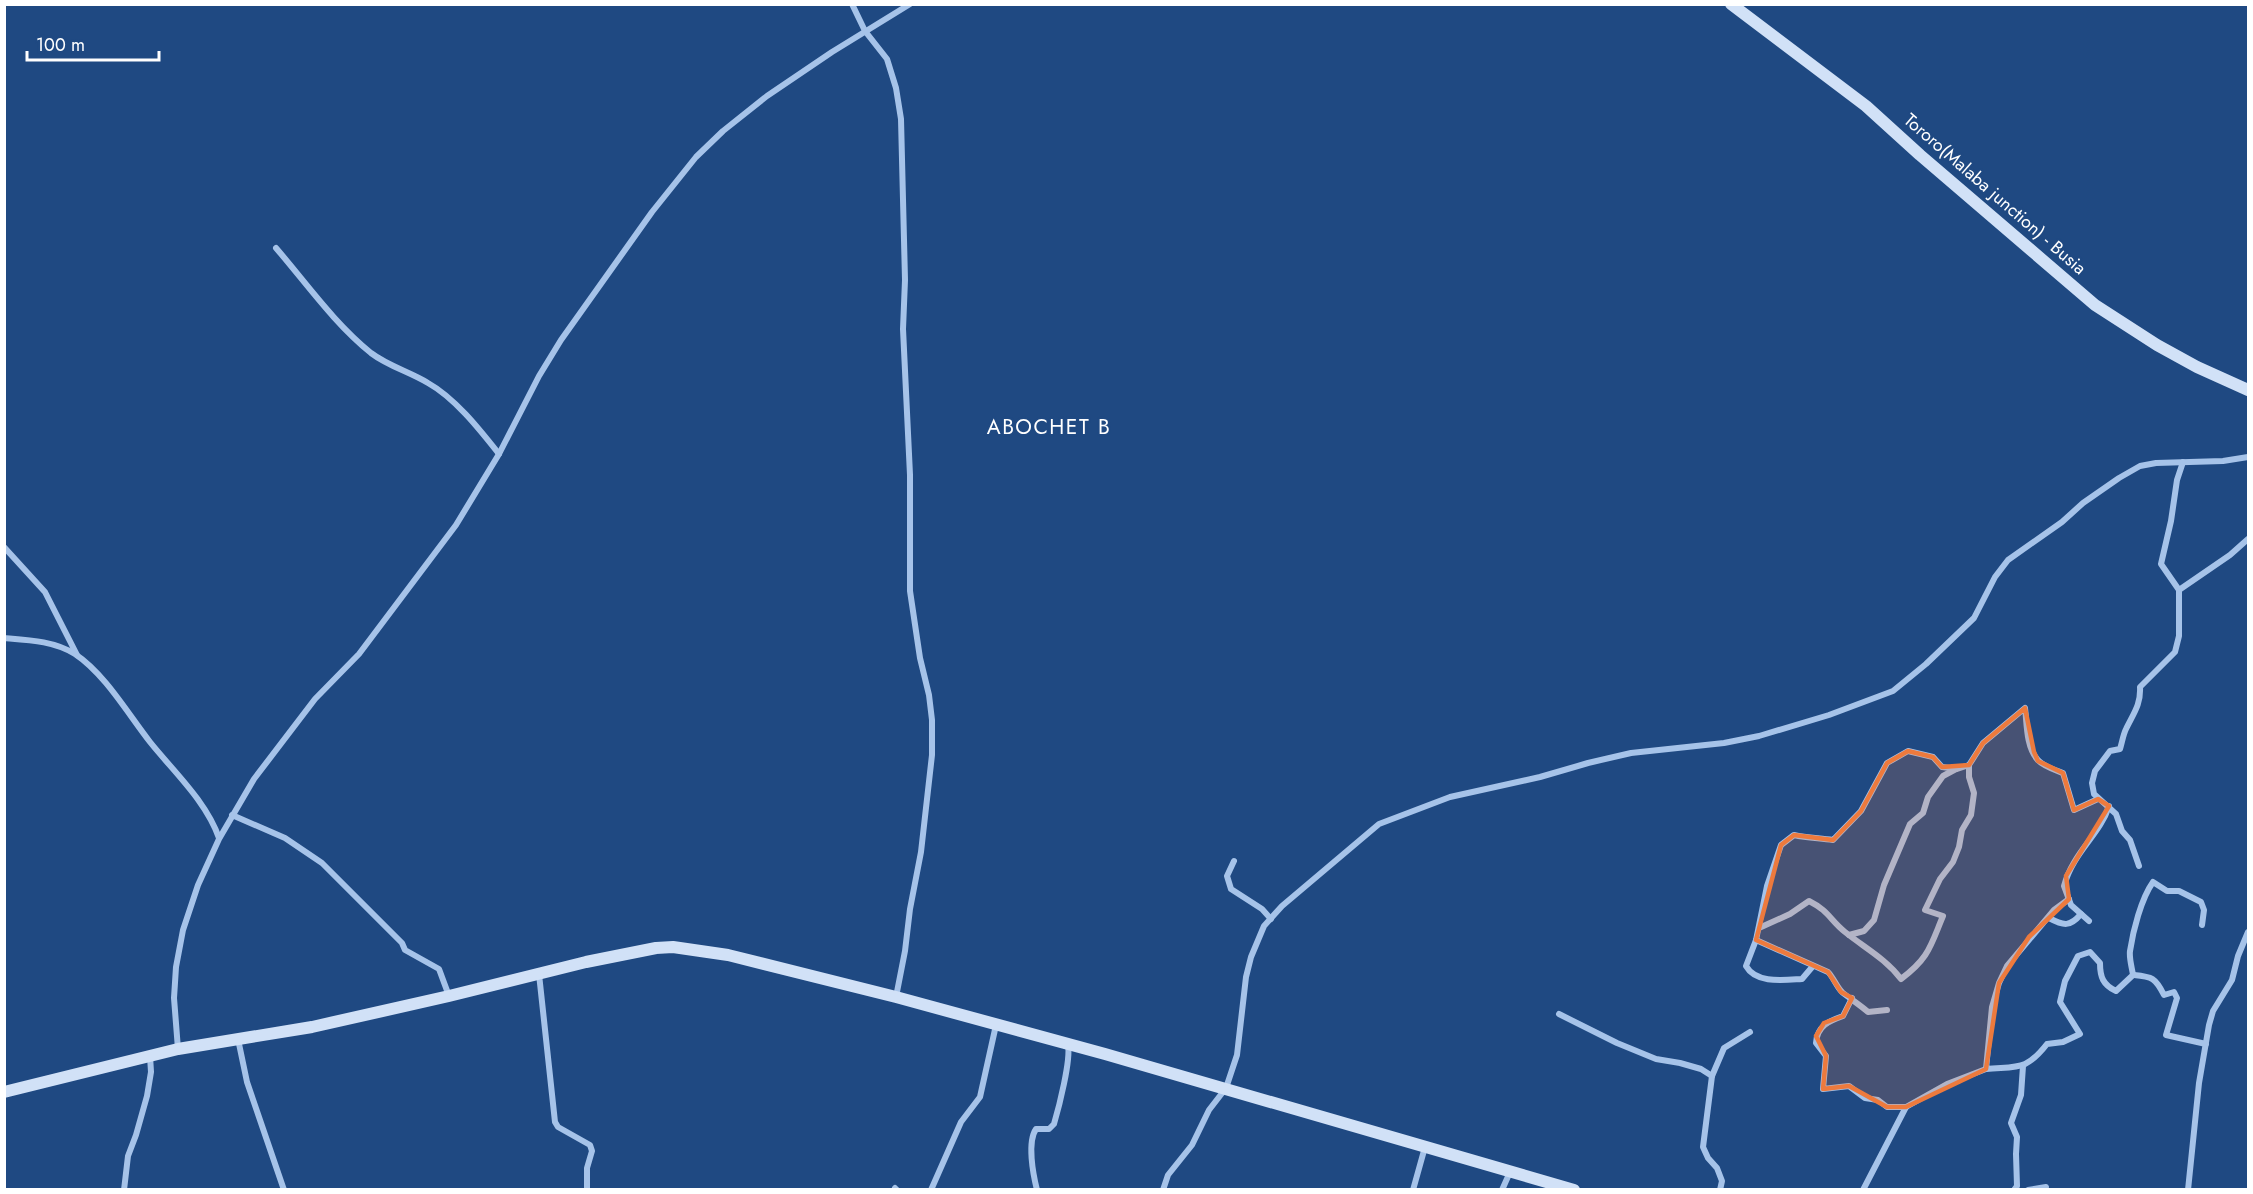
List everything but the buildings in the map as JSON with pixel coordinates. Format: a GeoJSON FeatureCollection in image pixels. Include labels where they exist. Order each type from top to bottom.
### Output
{"type":"FeatureCollection","features":[{"type":"Feature","properties":{"kind":"main road","name":"Tororo(Malaba junction) - Busia"},"geometry":{"type":"LineString","coordinates":[[1731,4],[1866,106],[2095,305],[2157,345],[2248,390]]}},
{"type":"Feature","properties":{"kind":"main road"},"geometry":{"type":"LineString","coordinates":[[4,1092],[178,1049],[312,1027],[622,955],[674,947],[728,955],[896,997],[1226,1088],[1572,1189]]}},
{"type":"Feature","properties":{"kind":"street"},"geometry":{"type":"LineString","coordinates":[[852,4],[865,31],[886,59],[897,88],[901,119],[905,280],[903,329],[910,476],[910,591],[932,720],[932,755],[921,852],[896,997]]}},
{"type":"Feature","properties":{"kind":"street"},"geometry":{"type":"LineString","coordinates":[[178,1049],[174,998],[176,967],[183,930],[198,885],[219,838],[254,778],[315,699],[359,654],[456,525],[499,454],[539,376],[561,340],[652,212],[696,157],[723,131],[767,96],[910,4]]}},
{"type":"Feature","properties":{"kind":"street"},"geometry":{"type":"LineString","coordinates":[[276,248],[323,307],[373,354],[431,384],[469,418],[499,454]]}},
{"type":"Feature","properties":{"kind":"street"},"geometry":{"type":"LineString","coordinates":[[1163,1190],[1168,1175],[1192,1145],[1209,1110],[1226,1088],[1237,1054],[1246,977],[1251,957],[1264,926],[1282,906],[1379,824],[1416,808],[1479,789],[1540,777],[1632,753],[1724,743],[1759,736],[1829,715],[1893,691],[1926,664],[1974,618],[1998,571],[2018,551],[2062,522],[2083,503],[2119,478],[2140,466],[2156,463],[2223,461],[2248,457]]}},
{"type":"Feature","properties":{"kind":"street"},"geometry":{"type":"LineString","coordinates":[[2139,866],[2116,814],[2094,794],[2092,783],[2095,771],[2110,752],[2121,749],[2125,730],[2136,711],[2140,698],[2140,687],[2175,652],[2179,636],[2179,590],[2162,564],[2177,480],[2183,462]]}},
{"type":"Feature","properties":{"kind":"street"},"geometry":{"type":"LineString","coordinates":[[2179,590],[2248,539]]}},
{"type":"Feature","properties":{"kind":"street"},"geometry":{"type":"LineString","coordinates":[[4,547],[45,592],[77,656],[118,699],[202,805],[219,838]]}},
{"type":"Feature","properties":{"kind":"street"},"geometry":{"type":"LineString","coordinates":[[4,638],[51,644],[77,656]]}},
{"type":"Feature","properties":{"kind":"street"},"geometry":{"type":"LineString","coordinates":[[1759,928],[1790,914],[1809,901],[1825,909],[1849,934],[1891,966],[1900,979],[1926,958],[1943,916],[1925,910],[1940,879],[1953,862],[1962,830],[1971,815],[1974,793],[1969,777],[1969,765],[1983,743],[2025,708],[2028,737],[2038,761],[2062,773],[2074,810],[2098,799]]}},
{"type":"Feature","properties":{"kind":"street"},"geometry":{"type":"LineString","coordinates":[[1813,966],[1802,978],[1770,980],[1746,968],[1756,940],[1767,886],[1781,845],[1794,835],[1811,839],[1816,837],[1833,840],[1861,811],[1887,763],[1908,751],[1933,758],[1942,767],[1957,769]]}},
{"type":"Feature","properties":{"kind":"street"},"geometry":{"type":"LineString","coordinates":[[1849,934],[1864,931],[1874,920],[1884,885],[1910,824],[1923,813],[1928,797],[1943,776],[1969,765]]}},
{"type":"Feature","properties":{"kind":"street"},"geometry":{"type":"LineString","coordinates":[[2089,921],[2069,899],[2064,886],[2066,876],[2076,856],[2106,817],[2109,806]]}},
{"type":"Feature","properties":{"kind":"street"},"geometry":{"type":"LineString","coordinates":[[232,815],[285,838],[322,864],[402,943],[405,950],[439,969],[449,996]]}},
{"type":"Feature","properties":{"kind":"street"},"geometry":{"type":"LineString","coordinates":[[1234,861],[1227,876],[1231,889],[1262,909],[1271,919]]}},
{"type":"Feature","properties":{"kind":"street"},"geometry":{"type":"LineString","coordinates":[[2133,975],[2130,950],[2133,944],[2132,935],[2147,890],[2153,882],[2167,891],[2179,891],[2200,902],[2204,910],[2202,925]]}},
{"type":"Feature","properties":{"kind":"street"},"geometry":{"type":"LineString","coordinates":[[1986,1070],[1991,1017],[1999,982],[2007,966],[2022,947],[2054,910],[2069,899]]}},
{"type":"Feature","properties":{"kind":"street"},"geometry":{"type":"LineString","coordinates":[[2049,918],[2062,926],[2072,924],[2081,914]]}},
{"type":"Feature","properties":{"kind":"street"},"geometry":{"type":"LineString","coordinates":[[2188,1190],[2206,1044],[2213,1011],[2232,980],[2238,956],[2248,932]]}},
{"type":"Feature","properties":{"kind":"street"},"geometry":{"type":"LineString","coordinates":[[1756,940],[1828,972],[1835,979],[1841,992],[1868,1012],[1887,1011]]}},
{"type":"Feature","properties":{"kind":"street"},"geometry":{"type":"LineString","coordinates":[[1852,998],[1843,1016],[1824,1023],[1816,1036],[1816,1043],[1826,1056],[1823,1089],[1849,1086],[1865,1098],[1878,1100],[1887,1107],[1906,1107],[1947,1084],[1986,1070],[2023,1066],[2035,1059],[2047,1044],[2063,1042],[2080,1034],[2060,1002],[2065,981],[2078,956],[2090,952],[2100,963],[2100,975],[2107,987],[2116,991],[2133,975]]}},
{"type":"Feature","properties":{"kind":"street"},"geometry":{"type":"LineString","coordinates":[[539,974],[555,1122],[558,1127],[590,1144],[592,1151],[587,1168],[587,1190]]}},
{"type":"Feature","properties":{"kind":"street"},"geometry":{"type":"LineString","coordinates":[[2133,975],[2157,981],[2164,995],[2174,992],[2177,998],[2166,1035],[2206,1044]]}},
{"type":"Feature","properties":{"kind":"street"},"geometry":{"type":"LineString","coordinates":[[1559,1014],[1617,1043],[1656,1059],[1701,1069],[1712,1076]]}},
{"type":"Feature","properties":{"kind":"street"},"geometry":{"type":"LineString","coordinates":[[931,1190],[961,1122],[980,1097],[996,1025]]}},
{"type":"Feature","properties":{"kind":"street"},"geometry":{"type":"LineString","coordinates":[[1720,1190],[1722,1181],[1718,1168],[1708,1158],[1704,1147],[1712,1076],[1724,1048],[1750,1032]]}},
{"type":"Feature","properties":{"kind":"street"},"geometry":{"type":"LineString","coordinates":[[238,1039],[247,1082],[284,1190]]}},
{"type":"Feature","properties":{"kind":"street"},"geometry":{"type":"LineString","coordinates":[[1037,1190],[1031,1140],[1036,1129],[1049,1129],[1054,1124],[1069,1052],[1067,1044]]}},
{"type":"Feature","properties":{"kind":"street"},"geometry":{"type":"LineString","coordinates":[[124,1190],[128,1156],[147,1096],[151,1072],[150,1056]]}},
{"type":"Feature","properties":{"kind":"street"},"geometry":{"type":"LineString","coordinates":[[2014,1190],[2017,1186],[2017,1137],[2011,1123],[2020,1095],[2023,1066]]}},
{"type":"Feature","properties":{"kind":"street"},"geometry":{"type":"LineString","coordinates":[[1863,1190],[1906,1107]]}},
{"type":"Feature","properties":{"kind":"street"},"geometry":{"type":"LineString","coordinates":[[1413,1190],[1425,1147]]}},
{"type":"Feature","properties":{"kind":"street"},"geometry":{"type":"LineString","coordinates":[[1502,1190],[1510,1172]]}},
{"type":"Feature","properties":{"kind":"street"},"geometry":{"type":"LineString","coordinates":[[2028,1190],[2046,1187]]}},
{"type":"Feature","properties":{"kind":"highlighted area"},"geometry":{"type":"Polygon","coordinates":[[[2025,708],[2038,761],[2063,773],[2074,810],[2098,799],[2109,806],[2066,876],[2069,899],[2029,937],[1999,983],[1986,1069],[1906,1107],[1887,1107],[1849,1086],[1823,1089],[1826,1056],[1816,1036],[1824,1023],[1843,1016],[1852,998],[1841,992],[1828,972],[1756,940],[1781,845],[1794,835],[1833,840],[1861,811],[1887,763],[1908,751],[1933,757],[1942,767],[1969,765],[1983,743],[2025,708]]]}},
{"type":"Feature","properties":{"kind":"district","name":"ABOCHET B"},"geometry":{"type":"Point","coordinates":[1049,427]}}]}
